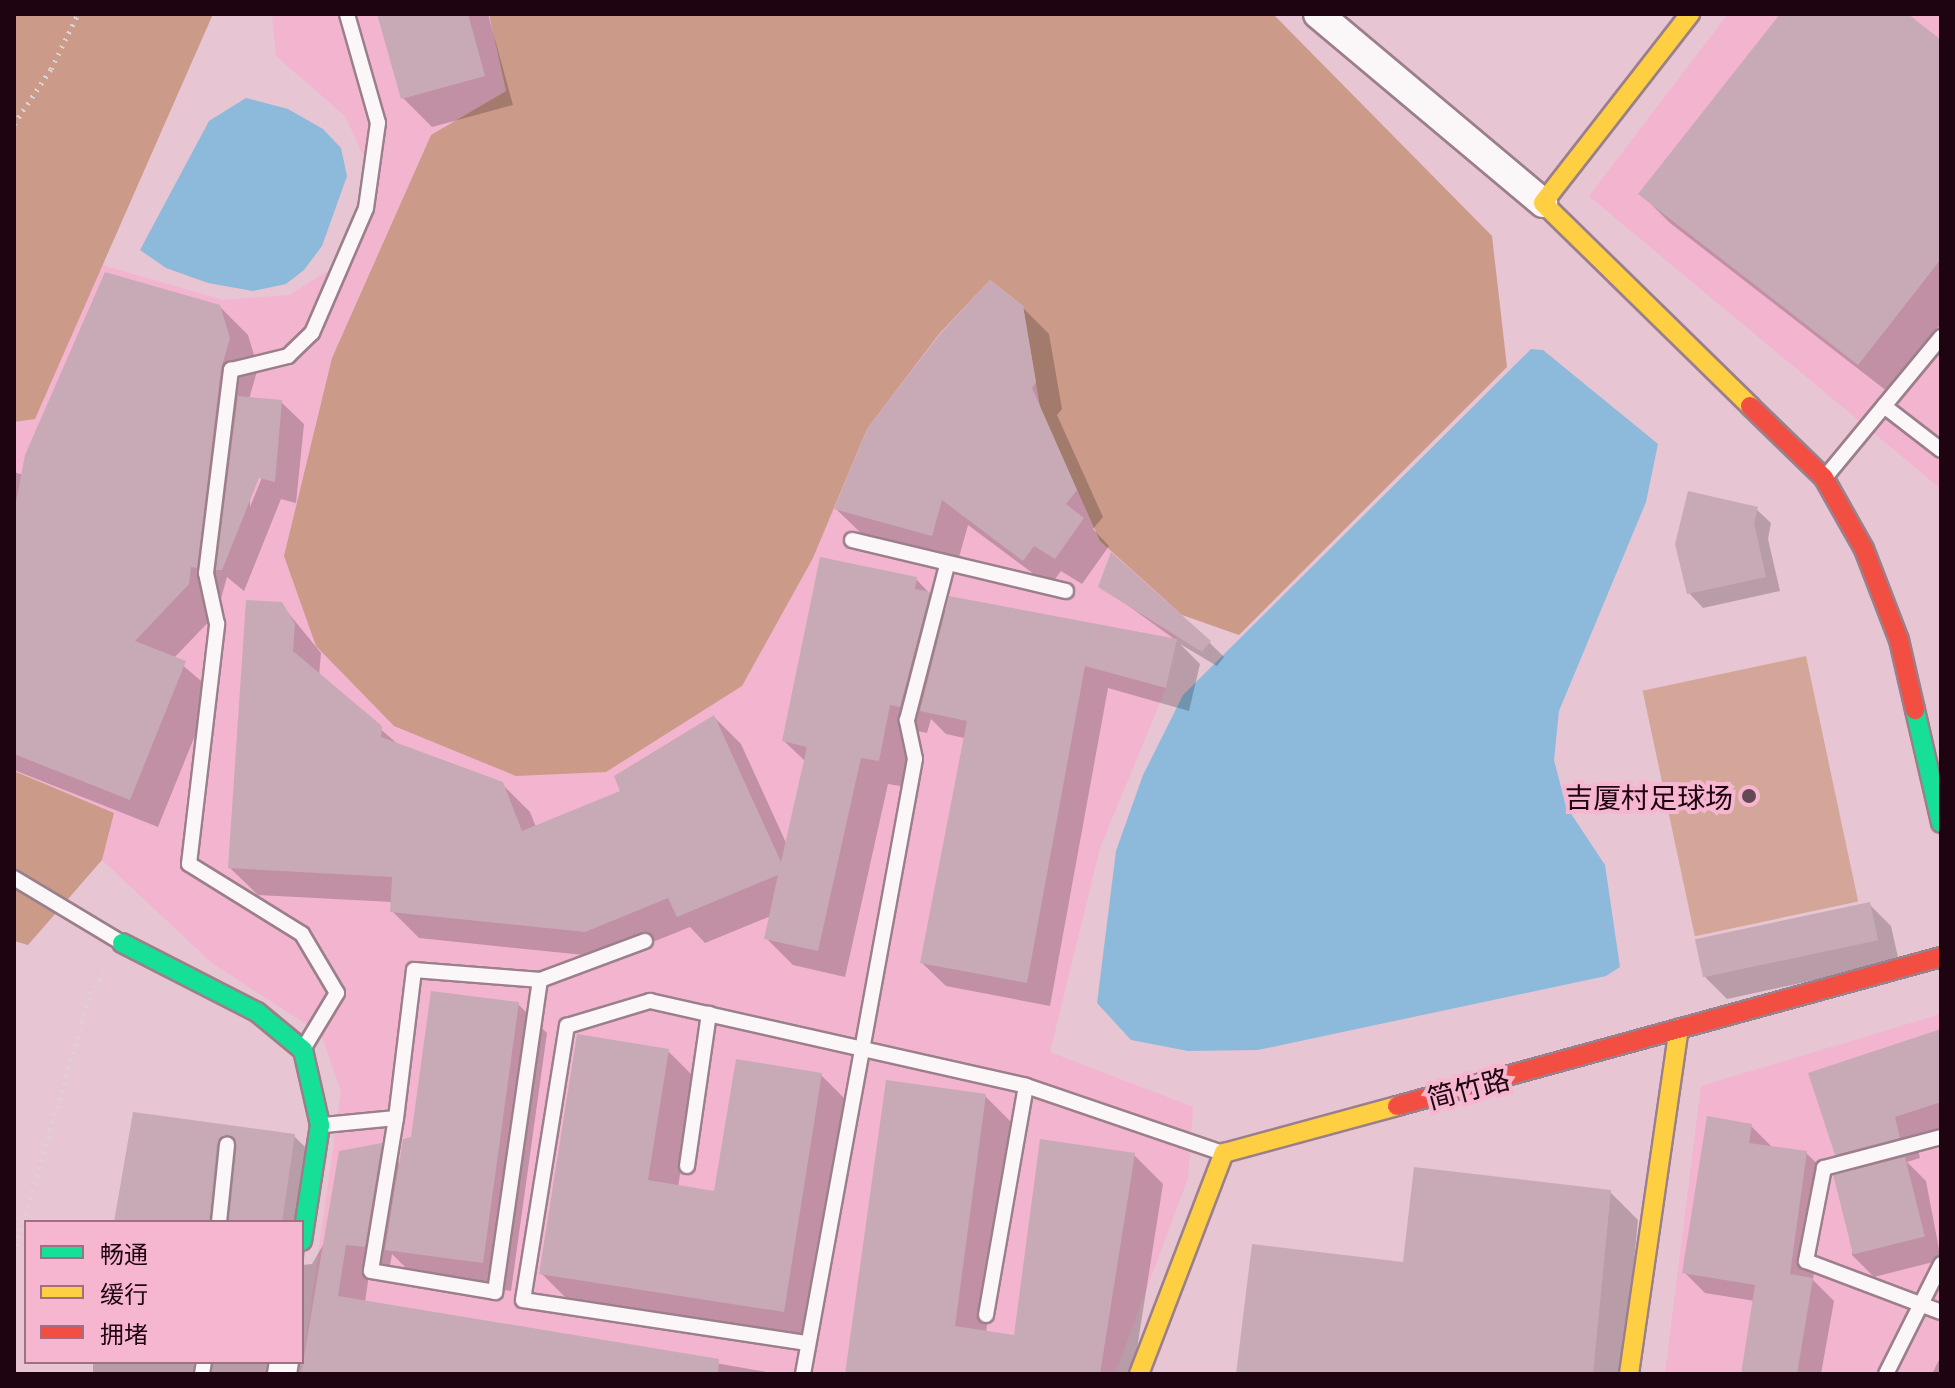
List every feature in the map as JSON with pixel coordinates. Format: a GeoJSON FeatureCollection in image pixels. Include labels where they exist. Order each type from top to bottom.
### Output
{"type":"FeatureCollection","features":[{"type":"Feature","properties":{"kind":"street"},"geometry":{"type":"LineString","coordinates":[[1318,14],[1543,203],[1824,478],[1864,549],[1899,640],[1941,823]]}},
{"type":"Feature","properties":{"kind":"street"},"geometry":{"type":"LineString","coordinates":[[1543,203],[1690,14]]}},
{"type":"Feature","properties":{"kind":"street"},"geometry":{"type":"LineString","coordinates":[[122,943],[257,1012],[303,1050],[320,1125],[304,1228]]}},
{"type":"Feature","properties":{"kind":"street","name":"简竹路"},"geometry":{"type":"LineString","coordinates":[[1224,1153],[1941,957]]}},
{"type":"Feature","properties":{"kind":"street"},"geometry":{"type":"LineString","coordinates":[[1629,1374],[1679,1029]]}},
{"type":"Feature","properties":{"kind":"street"},"geometry":{"type":"LineString","coordinates":[[1139,1374],[1224,1153]]}},
{"type":"Feature","properties":{"kind":"lane"},"geometry":{"type":"LineString","coordinates":[[303,1050],[337,993],[302,934],[189,864],[217,624],[206,573],[231,370],[288,356],[312,333],[366,208],[378,123],[347,14]]}},
{"type":"Feature","properties":{"kind":"lane"},"geometry":{"type":"LineString","coordinates":[[1824,478],[1941,337]]}},
{"type":"Feature","properties":{"kind":"lane"},"geometry":{"type":"LineString","coordinates":[[1884,406],[1941,450]]}},
{"type":"Feature","properties":{"kind":"lane"},"geometry":{"type":"LineString","coordinates":[[852,540],[1066,591]]}},
{"type":"Feature","properties":{"kind":"lane"},"geometry":{"type":"LineString","coordinates":[[803,1374],[915,759],[907,720],[947,565]]}},
{"type":"Feature","properties":{"kind":"lane"},"geometry":{"type":"LineString","coordinates":[[14,878],[122,943]]}},
{"type":"Feature","properties":{"kind":"lane"},"geometry":{"type":"LineString","coordinates":[[540,980],[495,1292],[371,1271],[396,1118],[414,970],[540,980],[645,941]]}},
{"type":"Feature","properties":{"kind":"lane"},"geometry":{"type":"LineString","coordinates":[[807,1343],[523,1300],[567,1026],[650,1001],[1026,1086],[1224,1153]]}},
{"type":"Feature","properties":{"kind":"lane"},"geometry":{"type":"LineString","coordinates":[[687,1166],[709,1014]]}},
{"type":"Feature","properties":{"kind":"lane"},"geometry":{"type":"LineString","coordinates":[[986,1315],[1026,1086]]}},
{"type":"Feature","properties":{"kind":"lane"},"geometry":{"type":"LineString","coordinates":[[320,1125],[396,1118]]}},
{"type":"Feature","properties":{"kind":"lane"},"geometry":{"type":"LineString","coordinates":[[1941,1137],[1824,1168],[1806,1261],[1941,1312]]}},
{"type":"Feature","properties":{"kind":"lane"},"geometry":{"type":"LineString","coordinates":[[219,1220],[227,1144]]}},
{"type":"Feature","properties":{"kind":"lane"},"geometry":{"type":"LineString","coordinates":[[1886,1374],[1941,1264]]}},
{"type":"Feature","properties":{"kind":"path"},"geometry":{"type":"LineString","coordinates":[[14,124],[51,69],[78,14]]}},
{"type":"Feature","properties":{"kind":"path"},"geometry":{"type":"LineString","coordinates":[[14,1253],[90,994],[122,943]]}},
{"type":"Feature","properties":{"kind":"shaded area"},"geometry":{"type":"Polygon","coordinates":[[[14,14],[213,14],[35,419],[14,422],[14,14]]]}},
{"type":"Feature","properties":{"kind":"shaded area"},"geometry":{"type":"Polygon","coordinates":[[[272,14],[489,14],[506,91],[431,135],[332,358],[606,772],[647,745],[813,558],[867,429],[939,334],[990,280],[1023,306],[1040,407],[1100,541],[1182,615],[1166,688],[1100,848],[1050,1052],[1193,1107],[1188,1178],[1115,1374],[301,1374],[341,1092],[321,1034],[212,963],[102,860],[113,813],[14,771],[14,422],[35,419],[102,265],[223,300],[289,295],[331,269],[359,206],[364,157],[345,116],[276,56],[272,14]]]}},
{"type":"Feature","properties":{"kind":"shaded area"},"geometry":{"type":"Polygon","coordinates":[[[489,14],[1273,14],[1492,236],[1507,367],[1239,635],[1182,615],[1100,541],[1040,407],[1023,306],[990,280],[939,334],[867,429],[813,558],[742,686],[606,772],[516,776],[394,726],[316,646],[284,556],[332,358],[431,135],[506,91],[489,14]]]}},
{"type":"Feature","properties":{"kind":"shaded area"},"geometry":{"type":"Polygon","coordinates":[[[1728,14],[1941,14],[1941,489],[1589,196],[1728,14]]]}},
{"type":"Feature","properties":{"kind":"shaded area","name":"吉厦村足球场"},"geometry":{"type":"Polygon","coordinates":[[[1806,656],[1858,902],[1695,936],[1643,691],[1806,656]]]}},
{"type":"Feature","properties":{"kind":"shaded area"},"geometry":{"type":"Polygon","coordinates":[[[14,771],[114,813],[102,860],[28,945],[14,941],[14,771]]]}},
{"type":"Feature","properties":{"kind":"shaded area"},"geometry":{"type":"Polygon","coordinates":[[[1941,1014],[1941,1374],[1665,1374],[1701,1086],[1941,1014]]]}},
{"type":"Feature","properties":{"kind":"water"},"geometry":{"type":"Polygon","coordinates":[[[246,98],[288,109],[323,129],[341,148],[347,176],[322,246],[304,270],[286,284],[253,291],[208,283],[166,268],[140,250],[209,121],[246,98]]]}},
{"type":"Feature","properties":{"kind":"water"},"geometry":{"type":"Polygon","coordinates":[[[1531,349],[1543,350],[1658,444],[1646,502],[1559,711],[1554,760],[1566,806],[1605,865],[1620,967],[1606,976],[1258,1050],[1188,1051],[1131,1040],[1097,1003],[1116,851],[1143,775],[1183,695],[1531,349]]]}},
{"type":"Feature","properties":{"kind":"building"},"geometry":{"type":"Polygon","coordinates":[[[377,14],[468,14],[485,76],[401,99],[377,14]]]}},
{"type":"Feature","properties":{"kind":"building"},"geometry":{"type":"Polygon","coordinates":[[[1780,14],[1908,14],[1941,40],[1941,259],[1858,365],[1638,194],[1780,14]]]}},
{"type":"Feature","properties":{"kind":"building"},"geometry":{"type":"Polygon","coordinates":[[[105,272],[220,305],[230,338],[221,369],[197,568],[191,567],[189,584],[135,641],[186,661],[130,800],[14,754],[14,513],[25,455],[105,272]]]}},
{"type":"Feature","properties":{"kind":"building"},"geometry":{"type":"Polygon","coordinates":[[[990,280],[1023,306],[1036,382],[1032,388],[1077,490],[1066,504],[1084,518],[1055,559],[1034,546],[1023,561],[942,500],[932,536],[834,509],[867,429],[940,334],[990,280]]]}},
{"type":"Feature","properties":{"kind":"building"},"geometry":{"type":"Polygon","coordinates":[[[238,396],[282,400],[275,482],[259,478],[222,570],[216,570],[238,396]]]}},
{"type":"Feature","properties":{"kind":"building"},"geometry":{"type":"Polygon","coordinates":[[[1688,491],[1758,507],[1754,523],[1766,577],[1687,594],[1675,544],[1688,491]]]}},
{"type":"Feature","properties":{"kind":"building"},"geometry":{"type":"Polygon","coordinates":[[[1111,552],[1211,641],[1202,652],[1098,587],[1111,552]]]}},
{"type":"Feature","properties":{"kind":"building"},"geometry":{"type":"Polygon","coordinates":[[[820,557],[917,577],[915,589],[930,592],[900,707],[890,705],[879,761],[861,758],[818,951],[764,939],[778,875],[677,917],[668,898],[585,932],[390,912],[392,877],[228,868],[246,600],[282,602],[295,624],[293,651],[382,726],[381,737],[503,782],[522,831],[620,791],[614,776],[714,715],[781,862],[807,747],[782,741],[820,557]]]}},
{"type":"Feature","properties":{"kind":"building"},"geometry":{"type":"Polygon","coordinates":[[[949,596],[1177,639],[1166,688],[1085,666],[1027,983],[920,963],[967,721],[920,711],[949,596]]]}},
{"type":"Feature","properties":{"kind":"building"},"geometry":{"type":"Polygon","coordinates":[[[1870,902],[1878,940],[1703,977],[1695,939],[1870,902]]]}},
{"type":"Feature","properties":{"kind":"building"},"geometry":{"type":"Polygon","coordinates":[[[431,991],[519,1002],[483,1263],[385,1250],[403,1139],[411,1137],[431,991]]]}},
{"type":"Feature","properties":{"kind":"building"},"geometry":{"type":"Polygon","coordinates":[[[1941,1029],[1941,1102],[1895,1117],[1900,1138],[1835,1155],[1808,1073],[1941,1029]]]}},
{"type":"Feature","properties":{"kind":"building"},"geometry":{"type":"Polygon","coordinates":[[[577,1034],[669,1049],[648,1180],[714,1191],[736,1059],[822,1073],[784,1312],[539,1274],[577,1034]]]}},
{"type":"Feature","properties":{"kind":"building"},"geometry":{"type":"Polygon","coordinates":[[[886,1080],[986,1094],[955,1326],[1014,1335],[1040,1139],[1135,1153],[1100,1374],[845,1374],[886,1080]]]}},
{"type":"Feature","properties":{"kind":"building"},"geometry":{"type":"Polygon","coordinates":[[[133,1112],[295,1134],[282,1220],[229,1220],[237,1145],[227,1134],[217,1143],[209,1220],[114,1220],[133,1112]]]}},
{"type":"Feature","properties":{"kind":"building"},"geometry":{"type":"Polygon","coordinates":[[[1707,1116],[1752,1124],[1749,1143],[1807,1151],[1790,1274],[1813,1278],[1797,1374],[1741,1374],[1755,1285],[1682,1273],[1707,1116]]]}},
{"type":"Feature","properties":{"kind":"building"},"geometry":{"type":"Polygon","coordinates":[[[382,1143],[365,1247],[346,1245],[338,1296],[719,1359],[718,1374],[301,1374],[339,1151],[382,1143]]]}},
{"type":"Feature","properties":{"kind":"building"},"geometry":{"type":"Polygon","coordinates":[[[1905,1157],[1925,1237],[1853,1254],[1833,1175],[1905,1157]]]}},
{"type":"Feature","properties":{"kind":"building"},"geometry":{"type":"Polygon","coordinates":[[[1414,1167],[1611,1190],[1593,1374],[1236,1374],[1252,1244],[1403,1262],[1414,1167]]]}},
{"type":"Feature","properties":{"kind":"traffic: fast"},"geometry":{"type":"LineString","coordinates":[[1915,710],[1941,823]]}},
{"type":"Feature","properties":{"kind":"traffic: fast"},"geometry":{"type":"LineString","coordinates":[[122,943],[257,1012],[303,1050],[320,1125],[304,1228]]}},
{"type":"Feature","properties":{"kind":"traffic: slow"},"geometry":{"type":"LineString","coordinates":[[1690,14],[1543,203],[1750,406]]}},
{"type":"Feature","properties":{"kind":"traffic: slow"},"geometry":{"type":"LineString","coordinates":[[1629,1374],[1679,1029]]}},
{"type":"Feature","properties":{"kind":"traffic: slow"},"geometry":{"type":"LineString","coordinates":[[1139,1374],[1224,1153],[1397,1106]]}},
{"type":"Feature","properties":{"kind":"traffic: jam"},"geometry":{"type":"LineString","coordinates":[[1750,406],[1824,478],[1864,549],[1899,640],[1915,710]]}},
{"type":"Feature","properties":{"kind":"traffic: jam"},"geometry":{"type":"LineString","coordinates":[[1397,1106],[1941,957]]}},
{"type":"Feature","properties":{"kind":"place","name":"吉厦村足球场"},"geometry":{"type":"Point","coordinates":[1749,796]}}]}
